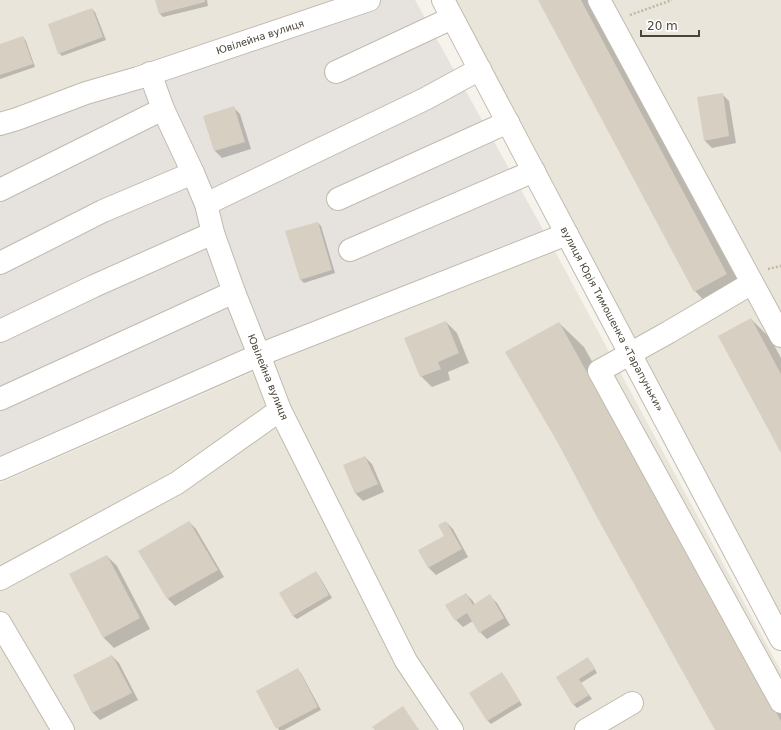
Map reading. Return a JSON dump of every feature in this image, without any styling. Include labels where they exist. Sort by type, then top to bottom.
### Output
[{"type":"street","name":"Ювілейна вулиця","points":[[0,124],[86,93],[369,0]]},
{"type":"street","points":[[599,0],[752,283],[780,331]]},
{"type":"street","points":[[336,72],[448,9]]},
{"type":"street","name":"вулиця Юрія Тимошенка «Тарапуньки»","points":[[448,9],[781,639]]},
{"type":"street","points":[[206,204],[425,99],[480,69]]},
{"type":"street","name":"Ювілейна вулиця","points":[[150,73],[163,109],[206,204],[213,234],[280,410],[406,661],[452,730]]},
{"type":"street","points":[[0,190],[163,109]]},
{"type":"street","points":[[338,200],[508,122]]},
{"type":"street","points":[[350,250],[534,171]]},
{"type":"street","points":[[0,263],[103,211],[193,173]]},
{"type":"street","points":[[0,331],[94,286],[213,234]]},
{"type":"street","points":[[0,469],[259,355],[567,234]]},
{"type":"street","points":[[752,283],[599,371],[781,702]]},
{"type":"street","points":[[0,398],[234,292]]},
{"type":"street","points":[[0,579],[177,482],[280,410]]},
{"type":"street","points":[[0,623],[63,730]]},
{"type":"street","points":[[586,730],[632,703]]},
{"type":"path","points":[[611,22],[672,0]]},
{"type":"shaded area","points":[[0,0],[369,0],[0,123]]},
{"type":"shaded area","points":[[369,0],[415,0],[550,242],[0,482],[0,123]]},
{"type":"shaded area","points":[[449,0],[781,0],[781,619]]},
{"type":"shaded area","points":[[550,242],[781,671],[781,730],[0,730],[0,483]]},
{"type":"building","points":[[155,0],[205,0],[205,2],[159,14]]},
{"type":"building","points":[[538,0],[581,0],[727,274],[694,292]]},
{"type":"building","points":[[92,8],[103,37],[58,54],[48,24]]},
{"type":"building","points":[[23,36],[33,64],[0,75],[0,44]]},
{"type":"building","points":[[723,93],[729,136],[704,141],[697,97]]},
{"type":"building","points":[[234,106],[245,142],[214,151],[203,116]]},
{"type":"building","points":[[318,222],[332,270],[300,280],[285,231]]},
{"type":"building","points":[[751,318],[781,374],[781,453],[718,336]]},
{"type":"building","points":[[446,321],[459,353],[438,362],[441,369],[420,377],[404,338]]},
{"type":"building","points":[[559,322],[781,721],[781,730],[715,730],[598,519],[559,445],[505,352]]},
{"type":"building","points":[[365,456],[378,484],[355,494],[343,465]]},
{"type":"building","points":[[189,521],[218,570],[167,599],[138,551]]},
{"type":"building","points":[[446,521],[462,549],[428,568],[418,550],[444,536],[438,525]]},
{"type":"building","points":[[107,555],[140,618],[103,638],[69,574]]},
{"type":"building","points":[[316,571],[329,595],[293,616],[279,593]]},
{"type":"building","points":[[466,593],[473,605],[490,594],[504,618],[479,633],[467,613],[455,621],[445,605]]},
{"type":"building","points":[[112,655],[132,693],[92,713],[73,675]]},
{"type":"building","points":[[588,657],[595,669],[579,679],[589,695],[573,705],[556,677]]},
{"type":"building","points":[[298,668],[318,707],[276,729],[256,691]]},
{"type":"building","points":[[502,672],[520,701],[487,721],[469,693]]},
{"type":"building","points":[[403,706],[419,730],[375,730],[372,727]]}]
